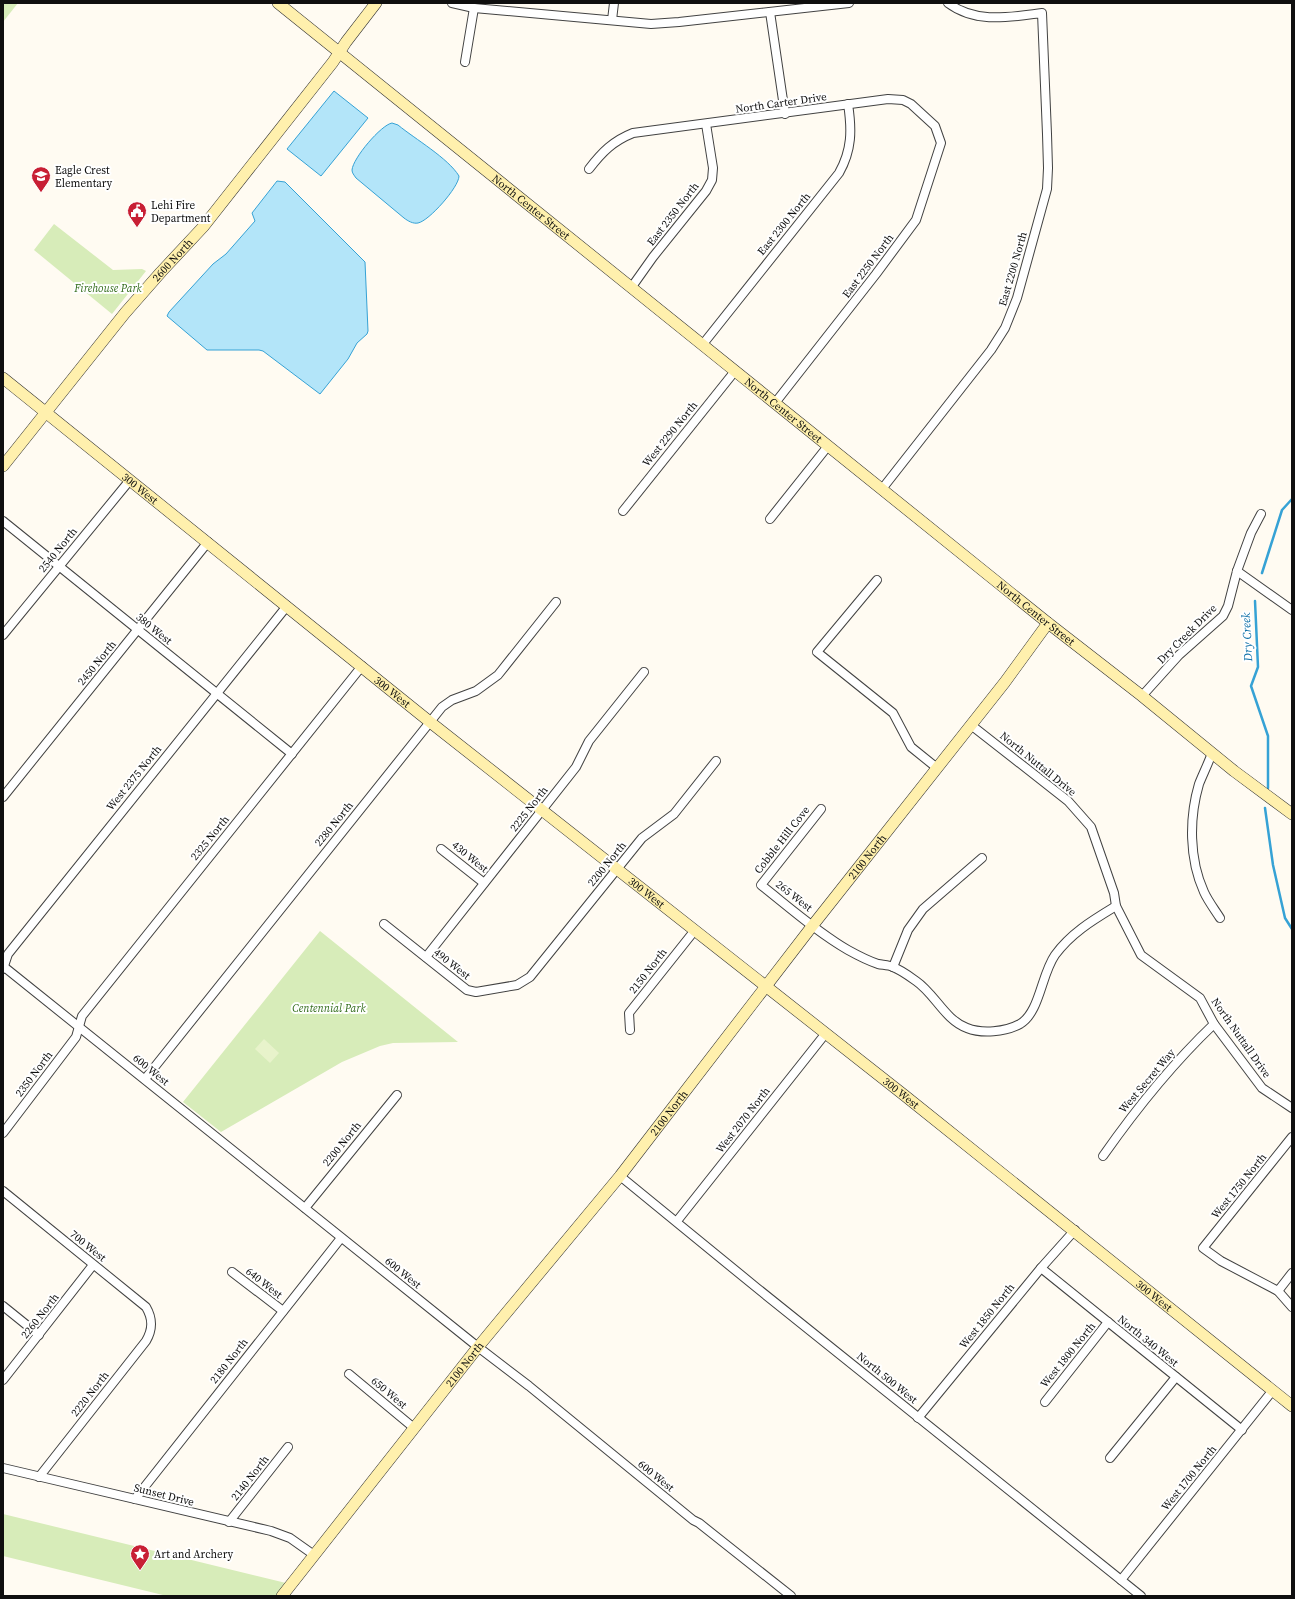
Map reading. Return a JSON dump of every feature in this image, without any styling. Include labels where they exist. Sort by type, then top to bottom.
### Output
[{"type":"street","name":"North Center Street","points":[[278,3],[1048,623],[1212,753],[1292,814]]},
{"type":"street","name":"2600 North","points":[[3,466],[125,313],[203,227],[329,68],[346,42],[376,3]]},
{"type":"street","points":[[452,3],[474,8],[663,24],[850,3]]},
{"type":"street","points":[[612,20],[614,3]]},
{"type":"street","name":"East 2200 North","points":[[882,489],[991,350],[1005,328],[1017,298],[1047,189],[1048,134],[1042,13],[1007,18],[981,18],[966,13],[948,3]]},
{"type":"street","points":[[465,62],[474,8]]},
{"type":"street","points":[[770,12],[785,114]]},
{"type":"street","name":"North Carter Drive","points":[[589,168],[602,152],[621,138],[633,134],[888,99],[903,100],[911,104],[935,126]]},
{"type":"street","name":"East 2300 North","points":[[703,344],[839,173],[850,147],[851,126],[848,104]]},
{"type":"street","name":"East 2350 North","points":[[631,288],[653,257],[706,191],[712,180],[713,168],[706,124]]},
{"type":"street","name":"East 2250 North","points":[[775,403],[876,274],[916,220],[941,143],[935,126]]},
{"type":"street","name":"West 2290 North","points":[[622,511],[735,371]]},
{"type":"street","name":"300 West","points":[[3,378],[430,722],[766,985],[1075,1230],[1292,1406]]},
{"type":"street","points":[[770,519],[828,446]]},
{"type":"street","name":"2540 North","points":[[3,635],[130,480]]},
{"type":"street","name":"Dry Creek Drive","points":[[1142,696],[1179,655],[1223,616],[1228,606],[1237,571],[1251,533],[1261,514]]},
{"type":"street","name":"380 West","points":[[3,521],[292,754]]},
{"type":"street","name":"2450 North","points":[[3,797],[208,542]]},
{"type":"street","points":[[1237,571],[1292,610]]},
{"type":"street","points":[[877,580],[817,652],[893,713],[911,747],[937,768]]},
{"type":"street","name":"2280 North","points":[[144,1079],[442,707],[452,700],[476,691],[498,675],[556,602]]},
{"type":"street","name":"West 2375 North","points":[[3,967],[8,954],[286,606]]},
{"type":"street","name":"2100 North","points":[[282,1596],[478,1347],[620,1176],[766,985],[1005,682],[1048,623]]},
{"type":"street","name":"2325 North","points":[[79,1026],[82,1016],[362,666]]},
{"type":"street","name":"2225 North","points":[[426,957],[576,768],[589,741],[644,672]]},
{"type":"street","name":"North Nuttall Drive","points":[[971,725],[1068,801],[1090,827],[1114,892],[1116,906],[1141,955],[1200,998],[1214,1024],[1262,1088],[1292,1108]]},
{"type":"street","points":[[1212,753],[1198,790],[1193,809],[1192,834],[1194,859],[1204,893],[1220,918]]},
{"type":"street","name":"2200 North","points":[[517,985],[530,977],[642,838],[674,814],[716,761]]},
{"type":"street","name":"Cobble Hill Cove","points":[[761,885],[821,809]]},
{"type":"street","name":"430 West","points":[[441,849],[484,883]]},
{"type":"street","points":[[893,967],[908,930],[922,909],[982,858]]},
{"type":"street","name":"265 West","points":[[761,885],[848,950],[878,964],[893,967],[918,982],[953,1020],[966,1028],[984,1032],[995,1031],[1020,1024],[1031,1013],[1037,1000],[1044,974],[1054,956],[1068,939],[1085,924],[1116,906]]},
{"type":"street","name":"490 West","points":[[384,924],[467,990],[476,992],[517,985]]},
{"type":"street","name":"2150 North","points":[[630,1030],[630,1013],[695,930]]},
{"type":"street","name":"600 West","points":[[3,967],[79,1026],[341,1238],[791,1596]]},
{"type":"street","name":"West Secret Way","points":[[1103,1156],[1150,1093],[1192,1045],[1214,1024]]},
{"type":"street","name":"2350 North","points":[[3,1133],[76,1037],[79,1026]]},
{"type":"street","name":"West 2070 North","points":[[677,1221],[826,1033]]},
{"type":"street","name":"2200 North","points":[[305,1208],[397,1095]]},
{"type":"street","name":"West 1750 North","points":[[1278,1292],[1221,1261],[1203,1248],[1292,1137]]},
{"type":"street","name":"North 500 West","points":[[620,1176],[918,1418],[1141,1596]]},
{"type":"street","name":"700 West","points":[[3,1191],[146,1307],[152,1323]]},
{"type":"street","name":"West 1850 North","points":[[918,1418],[1041,1268],[1075,1230]]},
{"type":"street","name":"2180 North","points":[[135,1499],[341,1238]]},
{"type":"street","name":"2260 North","points":[[3,1380],[94,1265]]},
{"type":"street","name":"North 340 West","points":[[1041,1268],[1242,1430]]},
{"type":"street","name":"640 West","points":[[232,1272],[283,1312]]},
{"type":"street","points":[[1292,1273],[1278,1292],[1292,1307]]},
{"type":"street","points":[[3,1306],[39,1335]]},
{"type":"street","name":"West 1800 North","points":[[1045,1402],[1108,1322]]},
{"type":"street","name":"2220 North","points":[[39,1477],[146,1342],[151,1333],[152,1323]]},
{"type":"street","name":"650 West","points":[[349,1374],[414,1428]]},
{"type":"street","points":[[1110,1458],[1176,1377]]},
{"type":"street","name":"West 1700 North","points":[[1121,1580],[1273,1390]]},
{"type":"street","name":"2140 North","points":[[229,1522],[288,1447]]},
{"type":"street","name":"Sunset Drive","points":[[3,1468],[271,1531],[290,1538],[314,1555]]},
{"type":"green space","points":[[3,3],[18,3],[3,22]]},
{"type":"green space","name":"Firehouse Park","points":[[54,224],[113,270],[142,269],[146,271],[112,314],[34,250]]},
{"type":"green space","name":"Centennial Park","points":[[320,931],[458,1042],[393,1043],[380,1046],[342,1062],[221,1132],[183,1102]]},
{"type":"green space","points":[[264,1039],[279,1053],[270,1063],[255,1049]]},
{"type":"green space","points":[[3,1514],[286,1583],[276,1596],[167,1596],[3,1556]]},
{"type":"water","points":[[334,91],[368,118],[321,176],[287,149]]},
{"type":"water","points":[[392,123],[398,125],[447,162],[459,176],[454,188],[443,203],[423,221],[418,223],[412,223],[404,218],[356,178],[352,172],[357,158],[362,150],[381,130]]},
{"type":"water","points":[[277,181],[285,182],[365,262],[367,334],[357,343],[348,359],[320,394],[263,351],[207,350],[167,316],[213,264],[226,254],[255,221],[252,213]]},
{"type":"waterway","name":"Dry Creek","points":[[1262,573],[1282,510],[1292,499]]},
{"type":"waterway","name":"Dry Creek","points":[[1255,601],[1258,667],[1251,686],[1268,736],[1268,788]]},
{"type":"waterway","name":"Dry Creek","points":[[1265,808],[1273,865],[1285,918],[1292,929]]},
{"type":"place","name":"Eagle Crest Elementary","points":[[41,193]]},
{"type":"place","name":"Lehi Fire Department","points":[[137,228]]},
{"type":"place","name":"Art and Archery","points":[[140,1571]]}]
